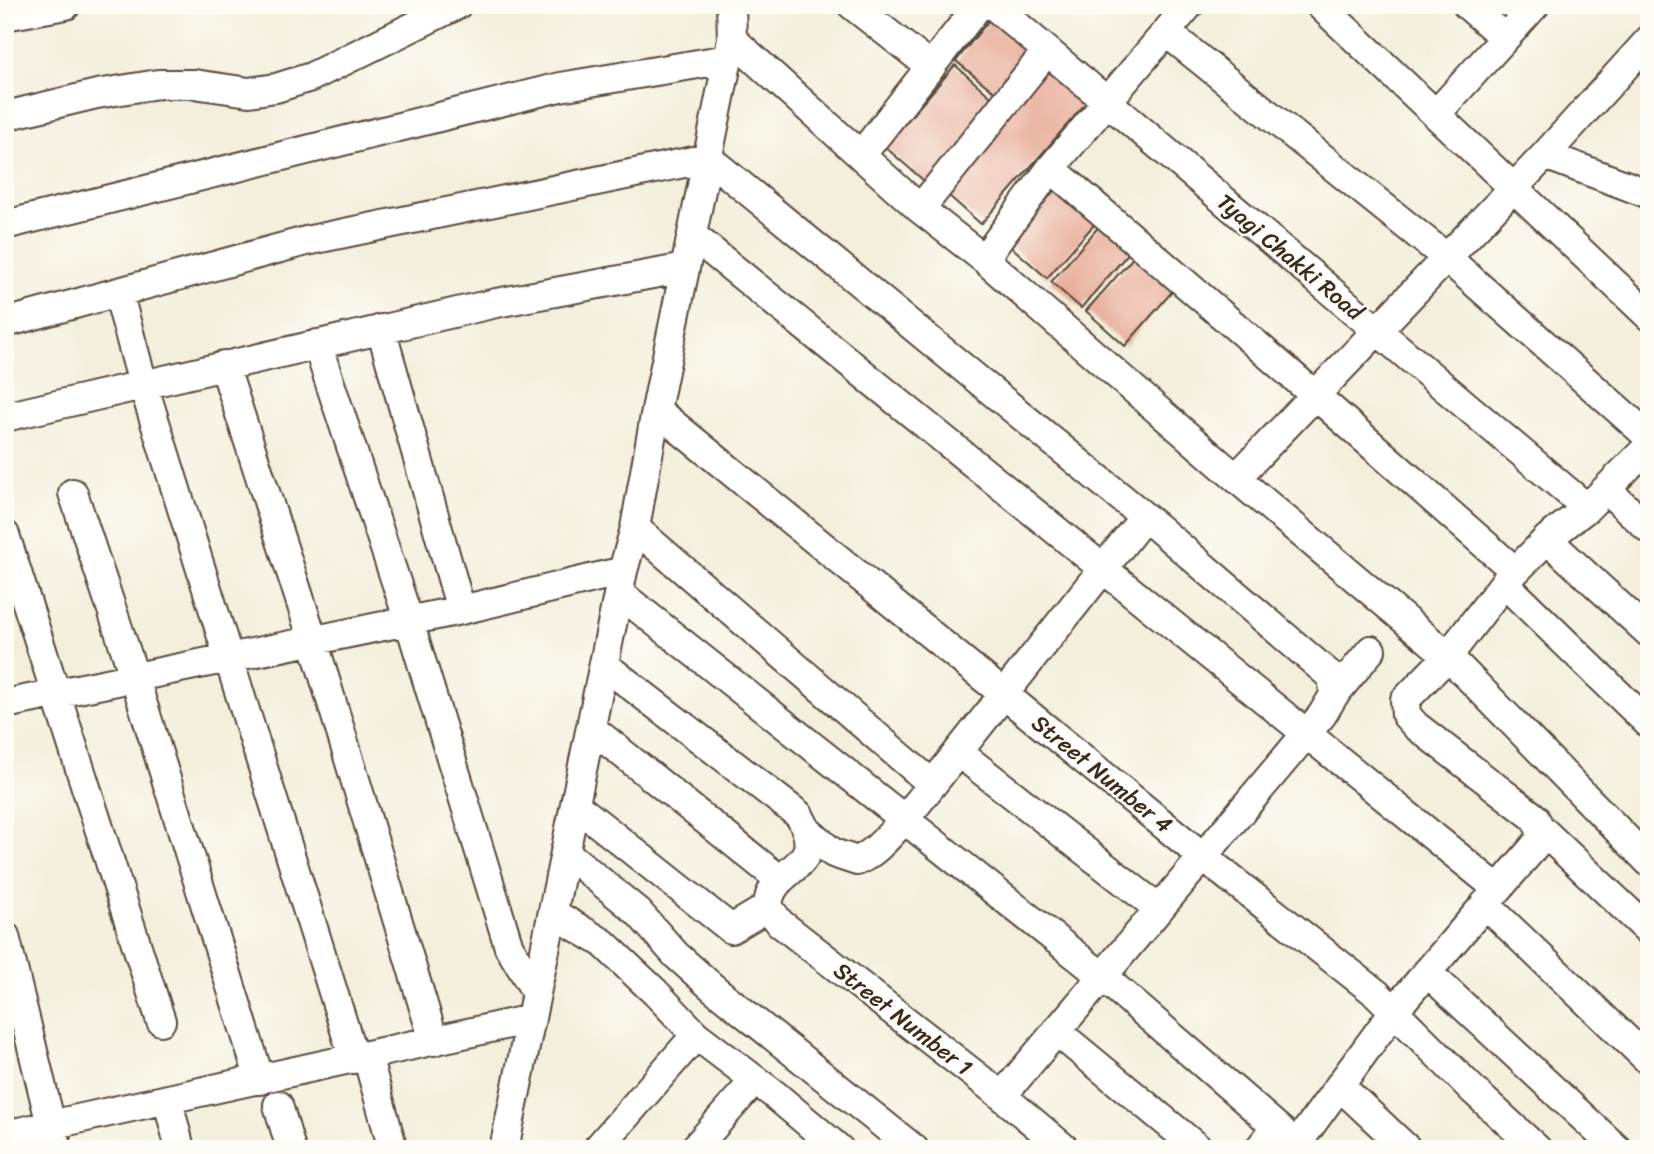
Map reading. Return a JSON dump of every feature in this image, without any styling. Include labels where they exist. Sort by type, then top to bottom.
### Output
[{"type":"street","points":[[5,16],[66,5]]},
{"type":"street","points":[[5,116],[97,94],[159,84],[194,84],[249,92],[276,89],[311,76],[457,5]]},
{"type":"street","points":[[505,1148],[621,582],[635,528],[656,410],[730,49],[732,5]]},
{"type":"street","points":[[852,5],[931,67]]},
{"type":"street","points":[[861,155],[979,5]]},
{"type":"street","name":"Tyagi Chakki Road","points":[[993,5],[1377,330],[1597,499],[1649,529]]},
{"type":"street","points":[[1467,5],[1505,38]]},
{"type":"street","points":[[1436,114],[1535,5]]},
{"type":"street","points":[[984,260],[1051,168],[1187,6]]},
{"type":"street","points":[[1330,9],[1436,114],[1649,316]]},
{"type":"street","points":[[1166,32],[1447,258],[1649,437]]},
{"type":"street","points":[[1236,478],[1514,188],[1649,40]]},
{"type":"street","points":[[730,49],[861,155],[920,209],[984,260],[1236,478],[1448,656],[1649,862]]},
{"type":"street","points":[[5,225],[560,87],[730,49]]},
{"type":"street","points":[[920,209],[1047,51]]},
{"type":"street","points":[[1545,155],[1649,194]]},
{"type":"street","points":[[5,323],[306,241],[708,158]]},
{"type":"street","points":[[708,158],[1144,517],[1332,677],[1334,695]]},
{"type":"street","points":[[1051,168],[1315,395],[1509,577],[1649,724]]},
{"type":"street","points":[[692,235],[1306,732],[1492,897],[1649,1061]]},
{"type":"street","points":[[5,417],[496,303],[685,268]]},
{"type":"street","points":[[118,292],[144,384],[230,657],[393,1149]]},
{"type":"street","points":[[381,329],[461,610]]},
{"type":"street","points":[[317,344],[409,621],[509,947],[536,992]]},
{"type":"street","points":[[224,365],[313,640],[434,1041]]},
{"type":"street","name":"Street Number 4","points":[[656,410],[1202,856],[1377,994],[1474,1091],[1537,1149]]},
{"type":"street","points":[[1649,446],[1597,499],[1546,539],[1509,577],[1448,656],[1405,700],[1406,715],[1416,726],[1534,817],[1540,828],[1649,931]]},
{"type":"street","points":[[73,493],[134,676],[260,1080]]},
{"type":"street","points":[[604,665],[799,815],[809,832],[833,853],[857,861],[867,856],[905,819],[1144,517]]},
{"type":"street","points":[[635,528],[932,784]]},
{"type":"street","points":[[5,535],[161,1021]]},
{"type":"street","points":[[1546,539],[1649,633]]},
{"type":"street","points":[[5,704],[461,610],[621,582],[905,819],[1102,976],[1283,1142],[1340,1086],[1394,1011],[1539,840],[1540,828]]},
{"type":"street","points":[[1002,1096],[1322,715],[1334,695],[1371,650]]},
{"type":"street","points":[[591,728],[779,879]]},
{"type":"street","points":[[958,752],[1158,908]]},
{"type":"street","points":[[575,806],[731,929],[768,907],[768,896],[779,879],[802,862],[807,850],[809,832]]},
{"type":"street","points":[[565,852],[638,912],[676,955],[712,987],[914,1149]]},
{"type":"street","name":"Street Number 1","points":[[768,907],[780,923],[1002,1096],[1065,1149]]},
{"type":"street","points":[[553,913],[603,943],[696,1035],[755,1080],[831,1146]]},
{"type":"street","points":[[5,936],[55,1137]]},
{"type":"street","points":[[1427,972],[1617,1149]]},
{"type":"street","points":[[5,1135],[55,1137],[168,1101],[531,1019]]},
{"type":"street","points":[[1056,1031],[1199,1149]]},
{"type":"street","points":[[597,1149],[696,1035]]},
{"type":"street","points":[[694,1149],[755,1080]]},
{"type":"street","points":[[1340,1086],[1407,1149]]},
{"type":"street","points":[[168,1101],[180,1149]]},
{"type":"street","points":[[278,1105],[290,1149]]},
{"type":"building","points":[[989,20],[1030,53],[997,94],[956,61]]},
{"type":"building","points":[[955,65],[1000,105],[930,186],[885,147]]},
{"type":"building","points":[[1045,67],[1086,103],[981,224],[940,188]]},
{"type":"building","points":[[1060,184],[1099,219],[1047,278],[1008,244]]},
{"type":"building","points":[[1102,223],[1132,249],[1081,308],[1051,282]]},
{"type":"building","points":[[1138,252],[1177,286],[1125,346],[1086,311]]}]
